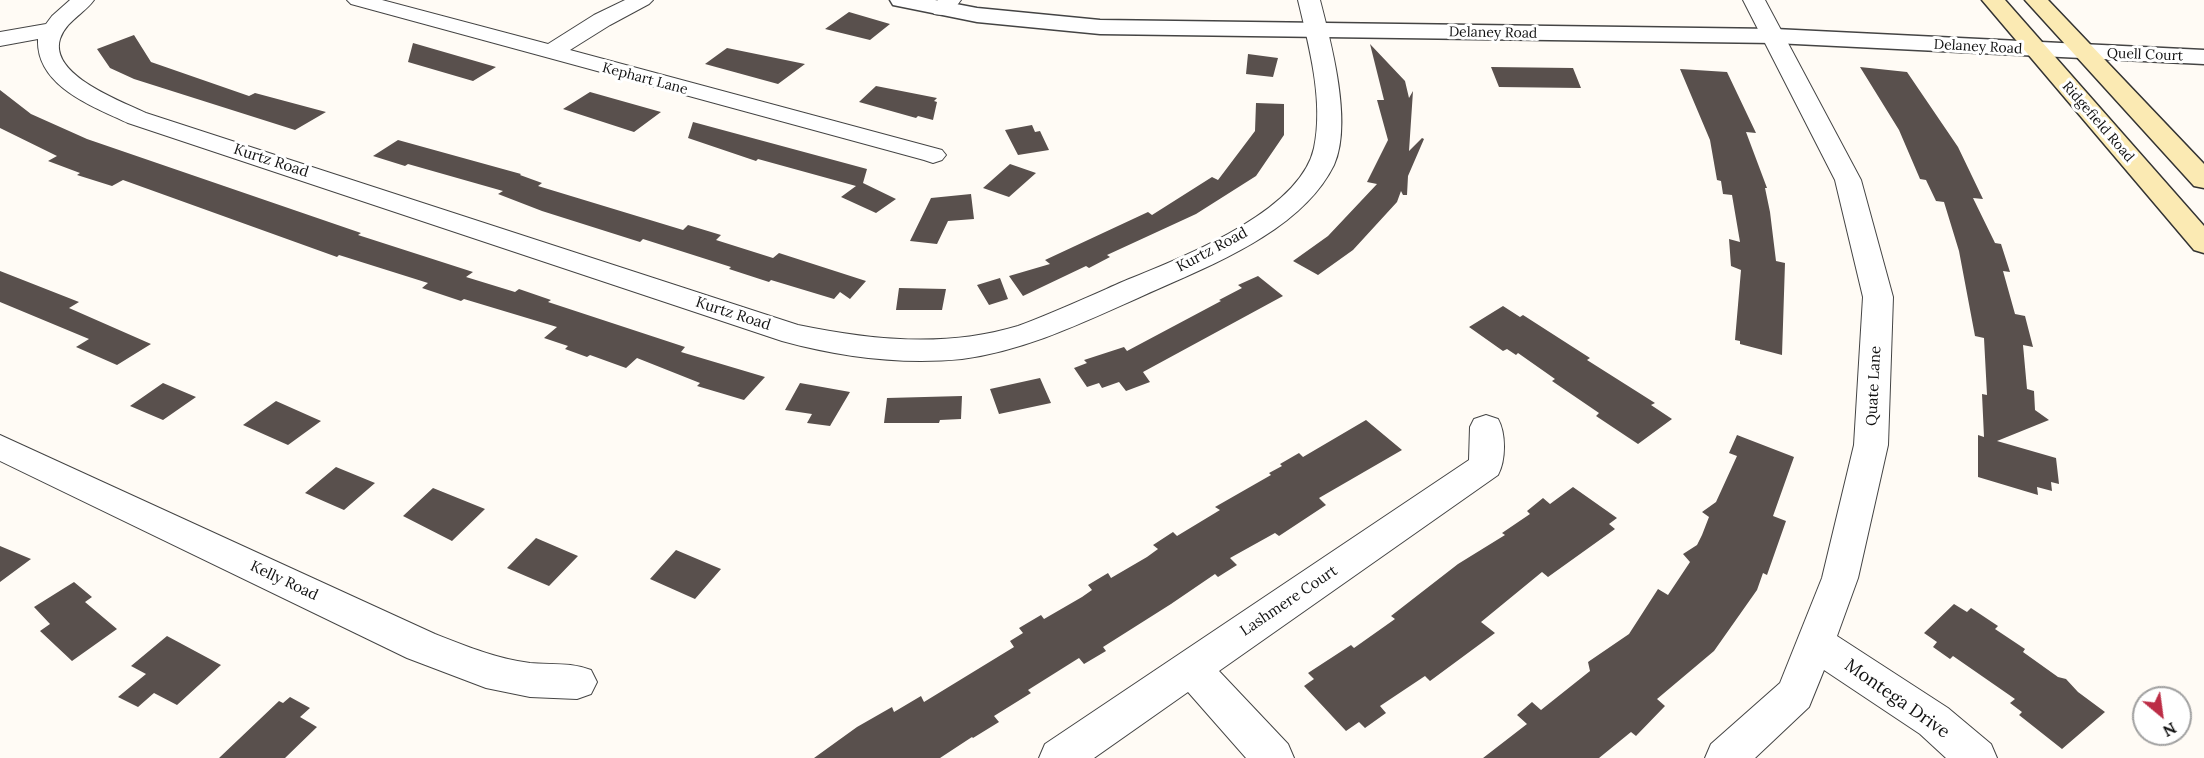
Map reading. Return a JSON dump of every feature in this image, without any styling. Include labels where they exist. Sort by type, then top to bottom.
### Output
[{"type":"main road","name":"Ridgefield Road","points":[[1993,0],[2204,244]]},
{"type":"main road","points":[[2037,0],[2204,180]]},
{"type":"street","points":[[0,39],[51,30],[59,19],[83,0]]},
{"type":"street","name":"Kephart Lane","points":[[358,0],[550,54],[933,155]]},
{"type":"street","points":[[550,54],[602,20],[642,0]]},
{"type":"street","name":"Delaney Road","points":[[901,0],[946,4],[1015,20],[1100,27],[1775,36],[2086,52]]},
{"type":"street","name":"Kurtz Road","points":[[51,30],[45,45],[45,57],[50,68],[63,80],[137,118],[793,334],[852,346],[884,350],[926,351],[966,348],[1000,341],[1046,327],[1213,252],[1268,219],[1296,198],[1317,172],[1327,145],[1327,100],[1323,58],[1309,0]]},
{"type":"street","name":"Quate Lane","points":[[1726,758],[1795,694],[1840,578],[1871,445],[1878,297],[1848,180],[1775,36],[1754,0]]},
{"type":"street","name":"Quell Court","points":[[2086,52],[2204,57]]},
{"type":"street","name":"Lashmere Court","points":[[1059,758],[1486,466],[1486,427]]},
{"type":"street","name":"Kelly Road","points":[[0,447],[421,646],[486,671],[530,680],[578,682]]},
{"type":"street","name":"Montega Drive","points":[[1815,643],[1934,721],[1976,758]]},
{"type":"street","points":[[1191,668],[1273,758]]},
{"type":"building","points":[[849,12],[890,24],[870,40],[825,29]]},
{"type":"building","points":[[134,35],[151,62],[249,96],[255,93],[326,112],[295,130],[134,79],[110,68],[97,49]]},
{"type":"building","points":[[413,43],[496,67],[473,81],[408,62]]},
{"type":"building","points":[[1370,44],[1405,81],[1409,98],[1413,91],[1409,151],[1422,138],[1424,139],[1408,176],[1407,195],[1403,195],[1401,191],[1397,202],[1353,250],[1318,275],[1293,261],[1328,236],[1377,184],[1367,182],[1388,140],[1377,100],[1384,100]]},
{"type":"building","points":[[727,48],[805,64],[778,84],[705,64]]},
{"type":"building","points":[[1248,54],[1278,58],[1273,77],[1246,74]]},
{"type":"building","points":[[1491,67],[1573,68],[1581,88],[1499,87]]},
{"type":"building","points":[[1860,67],[1907,72],[1958,147],[1983,199],[1973,198],[1995,243],[2001,244],[2010,272],[2003,271],[2015,314],[2025,316],[2033,347],[2023,345],[2027,389],[2034,391],[2035,410],[2049,420],[1997,441],[2056,458],[2059,484],[2051,482],[2052,491],[2037,487],[2038,495],[1978,477],[1978,435],[1984,437],[1982,394],[1987,395],[1984,338],[1975,336],[1959,251],[1944,202],[1936,201],[1926,180],[1920,179],[1899,130]]},
{"type":"building","points":[[1680,69],[1727,72],[1756,133],[1746,132],[1767,188],[1765,188],[1776,261],[1785,263],[1782,355],[1740,344],[1740,341],[1735,340],[1741,270],[1731,266],[1729,239],[1740,242],[1732,195],[1723,194],[1721,181],[1717,180],[1710,140]]},
{"type":"building","points":[[876,86],[937,98],[934,101],[937,102],[933,120],[918,116],[916,118],[859,102]]},
{"type":"building","points":[[0,90],[31,114],[87,139],[361,233],[358,235],[473,272],[466,277],[515,292],[519,289],[551,300],[548,302],[685,347],[681,352],[765,377],[744,400],[697,386],[700,383],[637,358],[626,368],[590,355],[587,357],[565,349],[568,346],[544,338],[557,327],[422,288],[428,283],[339,255],[337,257],[123,180],[112,186],[77,175],[80,173],[48,161],[57,156],[0,128]]},
{"type":"building","points":[[590,92],[661,112],[634,132],[563,109]]},
{"type":"building","points":[[1256,103],[1284,104],[1284,135],[1256,176],[1196,214],[1107,255],[1110,257],[1089,268],[1086,266],[1023,296],[1009,276],[1050,264],[1045,260],[1148,212],[1152,215],[1212,177],[1218,180],[1255,131]]},
{"type":"building","points":[[693,122],[867,169],[863,183],[896,199],[876,213],[841,197],[856,186],[758,159],[756,161],[688,138]]},
{"type":"building","points":[[1032,125],[1035,132],[1040,131],[1049,150],[1018,155],[1005,130]]},
{"type":"building","points":[[398,140],[521,174],[542,183],[538,186],[683,230],[688,225],[721,235],[716,240],[773,258],[779,253],[866,281],[850,299],[840,292],[834,299],[771,280],[769,282],[729,269],[731,267],[643,239],[640,242],[542,211],[498,194],[503,191],[373,156]]},
{"type":"building","points":[[1010,164],[1036,173],[1009,197],[983,188]]},
{"type":"building","points":[[971,194],[974,219],[948,221],[937,244],[910,241],[931,198]]},
{"type":"building","points":[[0,271],[79,302],[69,308],[151,344],[117,365],[76,347],[89,339],[0,302]]},
{"type":"building","points":[[1258,276],[1283,296],[1143,372],[1150,382],[1126,391],[1119,382],[1102,388],[1099,383],[1087,387],[1074,368],[1087,363],[1084,360],[1124,347],[1127,351],[1221,301],[1219,300],[1242,288],[1238,285]]},
{"type":"building","points":[[1000,278],[1008,299],[989,305],[977,285]]},
{"type":"building","points":[[899,288],[946,289],[942,310],[896,310]]},
{"type":"building","points":[[1503,306],[1520,317],[1523,315],[1590,358],[1587,360],[1655,403],[1651,405],[1672,419],[1638,444],[1596,416],[1599,413],[1552,381],[1555,379],[1518,353],[1516,355],[1507,349],[1503,351],[1469,327]]},
{"type":"building","points":[[1040,378],[1051,403],[999,414],[990,389]]},
{"type":"building","points":[[163,383],[196,397],[163,420],[130,406]]},
{"type":"building","points":[[800,383],[850,392],[830,426],[807,423],[812,414],[785,410]]},
{"type":"building","points":[[962,396],[961,419],[940,420],[939,423],[884,423],[887,398]]},
{"type":"building","points":[[276,401],[321,421],[288,445],[243,425]]},
{"type":"building","points":[[1366,420],[1402,450],[1319,498],[1326,505],[1279,536],[1275,533],[1230,558],[1237,565],[1218,577],[1215,574],[1103,647],[1106,651],[1084,664],[1079,658],[1028,690],[1031,693],[994,716],[999,722],[973,738],[940,758],[814,758],[857,727],[892,707],[894,712],[921,696],[924,702],[1014,647],[1010,641],[1023,633],[1019,628],[1041,615],[1044,619],[1082,597],[1092,590],[1088,585],[1108,573],[1111,578],[1147,557],[1158,549],[1153,545],[1173,532],[1177,536],[1220,510],[1215,507],[1271,475],[1269,473],[1282,466],[1280,464],[1299,453],[1303,457]]},
{"type":"building","points":[[1737,435],[1794,457],[1773,516],[1786,521],[1767,575],[1763,573],[1757,590],[1714,651],[1657,699],[1665,706],[1636,736],[1631,732],[1599,758],[1483,758],[1527,724],[1517,715],[1532,702],[1541,710],[1590,671],[1588,662],[1629,634],[1658,589],[1668,595],[1690,562],[1683,554],[1697,545],[1702,535],[1709,517],[1702,512],[1716,502],[1737,456],[1729,453]]},
{"type":"building","points":[[336,467],[375,483],[344,510],[305,493]]},
{"type":"building","points":[[1573,487],[1617,518],[1609,524],[1615,529],[1548,577],[1542,572],[1481,622],[1495,633],[1430,681],[1425,676],[1380,706],[1386,713],[1365,728],[1359,722],[1346,731],[1304,686],[1314,679],[1308,673],[1351,645],[1354,648],[1395,619],[1391,616],[1458,564],[1505,535],[1502,533],[1530,514],[1527,511],[1543,498],[1550,504]]},
{"type":"building","points":[[433,488],[485,509],[452,541],[403,516]]},
{"type":"building","points":[[536,538],[578,556],[549,586],[507,568]]},
{"type":"building","points":[[0,546],[31,559],[0,582]]},
{"type":"building","points":[[676,550],[721,569],[695,599],[650,579]]},
{"type":"building","points":[[74,582],[92,597],[85,602],[117,629],[72,661],[40,631],[50,624],[34,607]]},
{"type":"building","points":[[1954,604],[1967,612],[1971,608],[1998,626],[1995,629],[2025,649],[2023,652],[2058,677],[2066,679],[2078,692],[2105,712],[2062,749],[2019,715],[2022,712],[2010,703],[2015,699],[1953,656],[1950,659],[1933,647],[1937,642],[1924,633]]},
{"type":"building","points":[[167,636],[221,665],[177,705],[154,693],[138,707],[118,697],[146,674],[131,666]]},
{"type":"building","points":[[290,697],[310,708],[300,717],[317,727],[285,758],[219,758],[279,701],[283,703]]}]
